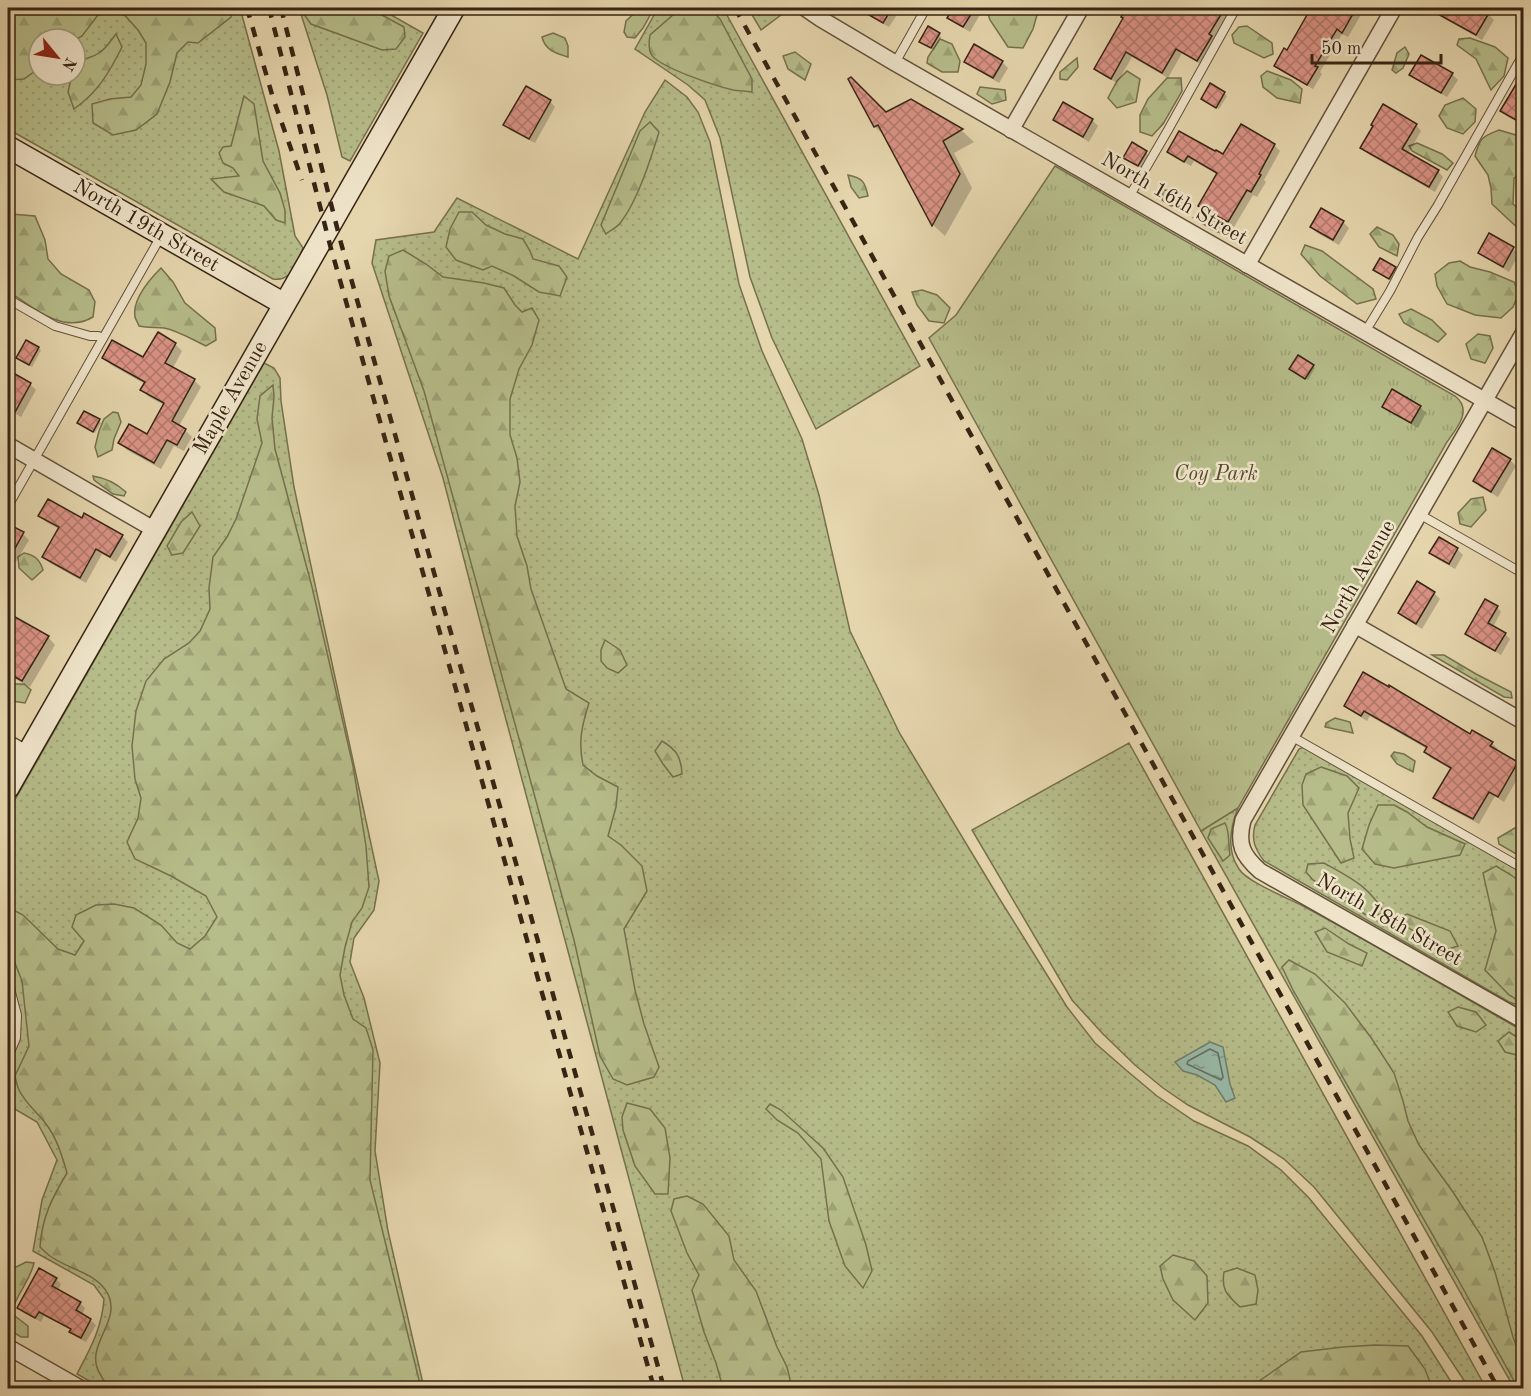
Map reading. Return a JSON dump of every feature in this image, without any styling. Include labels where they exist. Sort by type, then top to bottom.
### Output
[{"type":"main road","name":"Maple Avenue","points":[[8,788],[454,8]]},
{"type":"main road","name":"North 19th Street","points":[[8,147],[284,304]]},
{"type":"street","name":"North 16th Street","points":[[806,8],[895,63],[1524,423]]},
{"type":"street","points":[[1011,130],[1081,8]]},
{"type":"street","points":[[1247,265],[1394,8]]},
{"type":"street","name":"North Avenue","points":[[1241,846],[1240,833],[1243,820],[1524,332]]},
{"type":"street","points":[[8,445],[155,530]]},
{"type":"street","points":[[1355,625],[1524,722]]},
{"type":"street","points":[[8,743],[27,754]]},
{"type":"street","name":"North 18th Street","points":[[1241,846],[1248,860],[1260,871],[1524,1021]]},
{"type":"street","points":[[8,1347],[81,1389]]},
{"type":"lane","points":[[895,63],[926,8]]},
{"type":"lane","points":[[1129,197],[1236,8]]},
{"type":"lane","points":[[1365,332],[1524,53]]},
{"type":"lane","points":[[8,506],[162,235]]},
{"type":"lane","points":[[8,299],[55,326],[103,338]]},
{"type":"lane","points":[[1419,514],[1524,574]]},
{"type":"lane","points":[[1291,736],[1524,869]]},
{"type":"lane","points":[[8,981],[17,1015],[16,1038],[8,1057]]},
{"type":"green space","points":[[8,8],[240,8],[279,151],[295,236],[303,248],[293,270],[285,277],[273,279],[8,129]]},
{"type":"green space","points":[[8,8],[101,8],[87,29],[87,27],[27,27],[27,77],[8,80]]},
{"type":"green space","points":[[125,8],[232,8],[231,17],[198,43],[188,42],[177,53],[170,82],[157,114],[136,130],[113,135],[93,123],[92,104],[131,97],[141,85],[146,64],[146,43],[121,11]]},
{"type":"green space","points":[[299,8],[379,8],[423,33],[350,161],[342,157],[327,95]]},
{"type":"green space","points":[[301,8],[369,8],[404,27],[405,37],[396,49],[382,50],[311,24]]},
{"type":"green space","points":[[640,8],[652,8],[653,10],[635,38],[627,37],[624,32],[626,21]]},
{"type":"green space","points":[[658,8],[723,8],[920,366],[816,429],[772,338],[750,277],[720,138],[705,100],[688,85],[635,49]]},
{"type":"green space","points":[[690,8],[710,8],[720,19],[752,79],[752,92],[714,85],[664,65],[651,54],[650,35],[673,15]]},
{"type":"green space","points":[[748,8],[787,8],[789,9],[761,30]]},
{"type":"green space","points":[[986,8],[1039,8],[1033,29],[1023,48],[1008,47],[990,20]]},
{"type":"green space","points":[[1247,26],[1272,43],[1273,54],[1264,58],[1234,43],[1232,35],[1239,27]]},
{"type":"green space","points":[[553,33],[565,38],[568,57],[555,52],[546,45],[542,37]]},
{"type":"green space","points":[[116,34],[122,47],[112,65],[96,89],[74,109],[68,92],[69,87],[87,87],[87,58],[106,47]]},
{"type":"green space","points":[[1470,38],[1495,47],[1508,58],[1504,76],[1491,90],[1476,59],[1457,45],[1459,39]]},
{"type":"green space","points":[[940,39],[952,44],[960,61],[958,72],[942,72],[927,63],[928,57]]},
{"type":"green space","points":[[1405,47],[1409,54],[1403,68],[1396,73],[1392,70],[1397,53]]},
{"type":"green space","points":[[795,52],[811,64],[805,80],[788,69],[783,56]]},
{"type":"green space","points":[[1077,58],[1078,67],[1067,80],[1060,79],[1060,72]]},
{"type":"green space","points":[[1127,71],[1140,79],[1136,102],[1117,108],[1108,98],[1117,81]]},
{"type":"green space","points":[[1267,71],[1291,80],[1302,89],[1300,103],[1277,98],[1263,87],[1261,76]]},
{"type":"green space","points":[[1167,78],[1181,78],[1182,91],[1163,124],[1152,136],[1140,132],[1140,115],[1148,99]]},
{"type":"green space","points":[[665,80],[687,97],[698,112],[710,142],[739,284],[762,351],[802,439],[819,495],[850,631],[900,734],[999,898],[1067,1007],[1095,1043],[1157,1096],[1194,1121],[1248,1146],[1281,1170],[1309,1198],[1422,1336],[1455,1388],[685,1388],[443,478],[372,263],[376,240],[434,232],[457,198],[578,259],[645,112]]},
{"type":"green space","points":[[980,87],[1005,90],[1006,100],[992,104],[977,94]]},
{"type":"green space","points":[[244,96],[254,104],[263,161],[280,193],[285,210],[285,223],[276,220],[264,206],[224,192],[211,179],[239,176],[233,168],[223,163],[219,153],[223,147],[231,146]]},
{"type":"green space","points":[[1463,98],[1476,109],[1475,122],[1463,134],[1447,128],[1439,116],[1445,105]]},
{"type":"green space","points":[[650,122],[659,132],[643,178],[627,213],[618,225],[606,234],[601,225],[640,131]]},
{"type":"green space","points":[[1499,130],[1519,136],[1523,140],[1523,173],[1514,178],[1513,204],[1523,213],[1523,233],[1492,204],[1488,175],[1475,156],[1482,138]]},
{"type":"green space","points":[[1417,143],[1442,154],[1453,163],[1447,170],[1412,151],[1409,146]]},
{"type":"green space","name":"Coy Park","points":[[1055,166],[1455,396],[1463,407],[1459,425],[1447,442],[1238,808],[1201,831],[929,338],[956,315]]},
{"type":"green space","points":[[848,175],[862,181],[868,196],[859,198],[851,187]]},
{"type":"green space","points":[[1163,190],[1179,191],[1182,204],[1171,206],[1162,200]]},
{"type":"green space","points":[[459,212],[472,212],[486,225],[523,239],[533,259],[559,266],[567,277],[560,296],[539,292],[514,276],[492,266],[483,270],[456,260],[446,247],[450,229]]},
{"type":"green space","points":[[11,214],[35,216],[45,240],[48,259],[61,274],[89,290],[95,302],[93,317],[82,322],[59,321],[48,317],[8,291],[8,217]]},
{"type":"green space","points":[[1194,218],[1208,219],[1221,224],[1228,230],[1226,235],[1213,230]]},
{"type":"green space","points":[[1377,227],[1393,235],[1399,244],[1397,256],[1379,247],[1370,234]]},
{"type":"green space","points":[[1305,245],[1322,251],[1373,289],[1376,299],[1357,304],[1320,276],[1301,254]]},
{"type":"green space","points":[[403,250],[443,277],[504,288],[522,312],[532,308],[539,320],[532,345],[519,369],[510,399],[510,435],[517,458],[520,482],[515,506],[517,536],[527,566],[531,589],[566,689],[589,703],[582,733],[583,765],[597,776],[618,787],[616,807],[608,836],[621,845],[642,866],[647,891],[624,929],[635,990],[659,1067],[654,1077],[627,1085],[613,1079],[600,1056],[574,940],[424,391],[389,296],[385,271],[389,256]]},
{"type":"green space","points":[[1460,261],[1470,267],[1514,282],[1519,293],[1513,307],[1501,318],[1475,315],[1447,304],[1437,286],[1435,274],[1449,263]]},
{"type":"green space","points":[[161,268],[173,282],[185,303],[215,328],[216,340],[206,346],[170,329],[139,326],[135,317],[136,303],[147,284]]},
{"type":"green space","points":[[922,290],[937,295],[950,308],[944,323],[929,321],[917,305],[912,292]]},
{"type":"green space","points":[[1411,309],[1432,320],[1446,334],[1438,342],[1404,323],[1399,314]]},
{"type":"green space","points":[[1478,334],[1490,336],[1493,348],[1485,363],[1471,359],[1466,344]]},
{"type":"green space","points":[[264,363],[274,368],[280,378],[281,401],[294,487],[379,881],[374,910],[354,938],[350,962],[364,998],[380,1063],[375,1151],[388,1231],[424,1388],[97,1388],[93,1383],[77,1374],[98,1329],[104,1299],[94,1285],[33,1251],[42,1200],[57,1160],[37,1122],[8,1105],[8,1063],[20,1012],[8,971],[8,812]]},
{"type":"green space","points":[[273,385],[272,418],[275,449],[312,587],[353,766],[366,846],[369,887],[362,908],[352,922],[340,975],[344,995],[353,1019],[366,1028],[373,1050],[370,1180],[421,1388],[111,1388],[103,1380],[96,1364],[96,1354],[110,1314],[111,1304],[108,1294],[97,1281],[57,1261],[40,1247],[49,1208],[67,1173],[53,1135],[22,1095],[15,1076],[29,1046],[22,981],[8,945],[8,907],[23,915],[58,949],[75,955],[84,941],[72,927],[76,915],[96,905],[114,904],[134,908],[161,925],[177,943],[190,949],[205,936],[217,917],[206,896],[135,859],[127,842],[138,818],[141,798],[135,779],[132,746],[136,711],[146,681],[164,659],[189,643],[200,631],[210,609],[209,588],[213,557],[236,519],[262,443],[257,419],[260,396]]},
{"type":"green space","points":[[113,412],[118,413],[121,422],[112,450],[98,457],[95,447],[99,431],[104,419]]},
{"type":"green space","points":[[93,476],[118,486],[126,492],[124,496],[113,494],[94,480]]},
{"type":"green space","points":[[1483,497],[1486,510],[1471,527],[1460,524],[1458,513],[1471,499]]},
{"type":"green space","points":[[192,512],[200,526],[183,553],[172,555],[167,546],[181,522]]},
{"type":"green space","points":[[24,553],[36,558],[43,570],[32,580],[19,568],[18,557]]},
{"type":"green space","points":[[605,640],[620,650],[627,665],[618,673],[607,668],[601,661],[601,650]]},
{"type":"green space","points":[[1432,655],[1444,655],[1511,692],[1512,698],[1504,697]]},
{"type":"green space","points":[[14,684],[24,684],[31,690],[25,703],[12,701],[8,690]]},
{"type":"green space","points":[[1335,718],[1350,722],[1353,733],[1325,727],[1326,723]]},
{"type":"green space","points":[[662,741],[677,754],[682,774],[673,777],[655,751]]},
{"type":"green space","points":[[1129,743],[1486,1388],[1469,1388],[1432,1332],[1314,1187],[1284,1159],[1250,1137],[1188,1105],[1163,1088],[1103,1034],[1072,1000],[972,830]]},
{"type":"green space","points":[[1304,747],[1523,873],[1523,1007],[1509,1002],[1264,861],[1255,844],[1253,835],[1255,825],[1299,749]]},
{"type":"green space","points":[[1394,752],[1404,754],[1415,761],[1413,772],[1397,764],[1391,756]]},
{"type":"green space","points":[[1321,767],[1347,776],[1359,788],[1348,813],[1354,858],[1341,863],[1303,805],[1302,785],[1306,774]]},
{"type":"green space","points":[[1378,805],[1394,805],[1427,827],[1465,844],[1460,855],[1394,868],[1375,864],[1362,849]]},
{"type":"green space","points":[[1238,808],[1231,831],[1231,847],[1235,862],[1244,874],[1259,885],[1360,937],[1523,1031],[1524,1325],[1518,1338],[1523,1350],[1523,1388],[1514,1388],[1201,831]]},
{"type":"green space","points":[[1523,814],[1523,858],[1499,844],[1498,838],[1520,825]]},
{"type":"green space","points":[[1225,823],[1230,855],[1223,861],[1208,838],[1211,829]]},
{"type":"green space","points":[[1324,863],[1351,878],[1366,890],[1385,914],[1366,915],[1313,880],[1306,872],[1308,864]]},
{"type":"green space","points":[[1496,866],[1523,884],[1523,1003],[1509,995],[1485,970],[1496,931],[1483,873]]},
{"type":"green space","points":[[1407,914],[1450,931],[1458,946],[1443,951],[1409,928],[1400,918]]},
{"type":"green space","points":[[1325,928],[1367,953],[1362,966],[1327,952],[1315,932]]},
{"type":"green space","points":[[1289,960],[1315,974],[1345,1003],[1394,1073],[1408,1121],[1419,1145],[1482,1237],[1523,1364],[1523,1388],[1518,1388],[1293,990],[1282,967]]},
{"type":"green space","points":[[1458,1007],[1476,1012],[1486,1025],[1476,1032],[1457,1026],[1448,1012]]},
{"type":"green space","points":[[1509,1032],[1523,1041],[1521,1056],[1505,1052],[1498,1041]]},
{"type":"green space","points":[[627,1103],[650,1109],[665,1128],[670,1158],[668,1194],[655,1194],[635,1166],[623,1130],[622,1117]]},
{"type":"green space","points":[[770,1104],[781,1110],[823,1148],[843,1177],[866,1245],[872,1271],[863,1288],[845,1266],[829,1221],[821,1159],[798,1133],[777,1120],[766,1109]]},
{"type":"green space","points":[[687,1196],[703,1204],[729,1236],[734,1260],[756,1291],[787,1367],[792,1388],[723,1388],[692,1290],[699,1275],[687,1253],[671,1211],[674,1199]]},
{"type":"green space","points":[[1173,1255],[1194,1261],[1207,1276],[1208,1303],[1195,1320],[1173,1300],[1163,1279],[1160,1266]]},
{"type":"green space","points":[[26,1262],[34,1263],[11,1313],[28,1326],[28,1337],[21,1337],[8,1329],[8,1278],[12,1269]]},
{"type":"green space","points":[[1237,1268],[1255,1275],[1258,1290],[1256,1304],[1240,1307],[1226,1292],[1223,1283],[1224,1272]]},
{"type":"green space","points":[[1375,1345],[1408,1346],[1425,1369],[1432,1388],[1249,1388],[1301,1352]]},
{"type":"water","points":[[1210,1042],[1223,1047],[1235,1098],[1226,1102],[1215,1085],[1197,1075],[1183,1071],[1175,1062]]},
{"type":"building","points":[[857,8],[892,8],[883,23]]},
{"type":"building","points":[[953,8],[975,8],[963,27],[947,18]]},
{"type":"building","points":[[1126,8],[1225,8],[1209,34],[1212,36],[1197,61],[1176,49],[1162,73],[1126,52],[1111,79],[1094,69],[1123,18],[1121,17]]},
{"type":"building","points":[[1311,8],[1346,8],[1354,12],[1342,33],[1337,29],[1315,66],[1318,67],[1307,85],[1274,66],[1284,48],[1287,50]]},
{"type":"building","points":[[1427,8],[1479,8],[1489,13],[1476,35]]},
{"type":"building","points":[[928,26],[940,33],[931,48],[919,42]]},
{"type":"building","points":[[974,44],[1003,61],[993,78],[964,62]]},
{"type":"building","points":[[1421,55],[1453,73],[1441,93],[1409,75]]},
{"type":"building","points":[[1524,71],[1524,106],[1516,120],[1500,111]]},
{"type":"building","points":[[851,77],[886,112],[911,99],[963,129],[943,141],[960,174],[932,226],[878,125],[874,127],[848,79]]},
{"type":"building","points":[[1210,83],[1225,92],[1216,108],[1201,99]]},
{"type":"building","points":[[526,86],[551,100],[529,139],[503,125]]},
{"type":"building","points":[[1063,102],[1093,119],[1083,137],[1053,120]]},
{"type":"building","points":[[1383,104],[1417,124],[1402,149],[1439,170],[1429,187],[1360,148]]},
{"type":"building","points":[[1241,124],[1275,144],[1251,192],[1247,190],[1228,222],[1198,206],[1217,173],[1188,156],[1184,162],[1167,152],[1179,131],[1223,154]]},
{"type":"building","points":[[1132,142],[1147,151],[1138,166],[1123,158]]},
{"type":"building","points":[[1321,208],[1344,221],[1333,240],[1310,227]]},
{"type":"building","points":[[1489,233],[1514,247],[1503,267],[1478,253]]},
{"type":"building","points":[[1380,258],[1396,267],[1389,279],[1373,270]]},
{"type":"building","points":[[158,332],[176,343],[165,363],[195,379],[172,421],[186,429],[177,445],[167,440],[154,463],[118,443],[129,424],[147,434],[164,403],[140,390],[145,382],[102,358],[112,340],[143,357]]},
{"type":"building","points":[[26,340],[39,347],[29,365],[16,358]]},
{"type":"building","points":[[1298,355],[1314,365],[1305,379],[1289,369]]},
{"type":"building","points":[[8,370],[31,383],[8,425]]},
{"type":"building","points":[[1392,389],[1421,406],[1411,423],[1382,407]]},
{"type":"building","points":[[84,411],[100,419],[93,432],[77,423]]},
{"type":"building","points":[[1492,448],[1511,459],[1491,492],[1473,481]]},
{"type":"building","points":[[48,499],[82,518],[84,513],[123,535],[110,557],[96,549],[80,578],[42,557],[59,527],[38,516]]},
{"type":"building","points":[[8,524],[24,532],[8,561]]},
{"type":"building","points":[[1439,537],[1458,548],[1449,564],[1429,553]]},
{"type":"building","points":[[1417,581],[1435,592],[1416,624],[1398,613]]},
{"type":"building","points":[[1485,599],[1498,606],[1488,623],[1506,633],[1495,651],[1465,634]]},
{"type":"building","points":[[8,613],[49,636],[22,681],[8,673]]},
{"type":"building","points":[[1363,672],[1470,734],[1472,730],[1493,742],[1490,746],[1518,762],[1498,797],[1489,792],[1473,819],[1433,798],[1451,768],[1424,752],[1427,747],[1364,711],[1361,716],[1344,706]]},
{"type":"building","points":[[39,1268],[57,1278],[52,1286],[81,1302],[76,1310],[91,1319],[81,1338],[69,1332],[71,1329],[39,1312],[35,1318],[17,1308]]},
{"type":"railway","points":[[247,8],[273,98],[302,180]]},
{"type":"railway","points":[[269,8],[330,245],[654,1388]]},
{"type":"railway","points":[[281,8],[341,243],[664,1388]]},
{"type":"railway","points":[[735,8],[1498,1388]]}]
